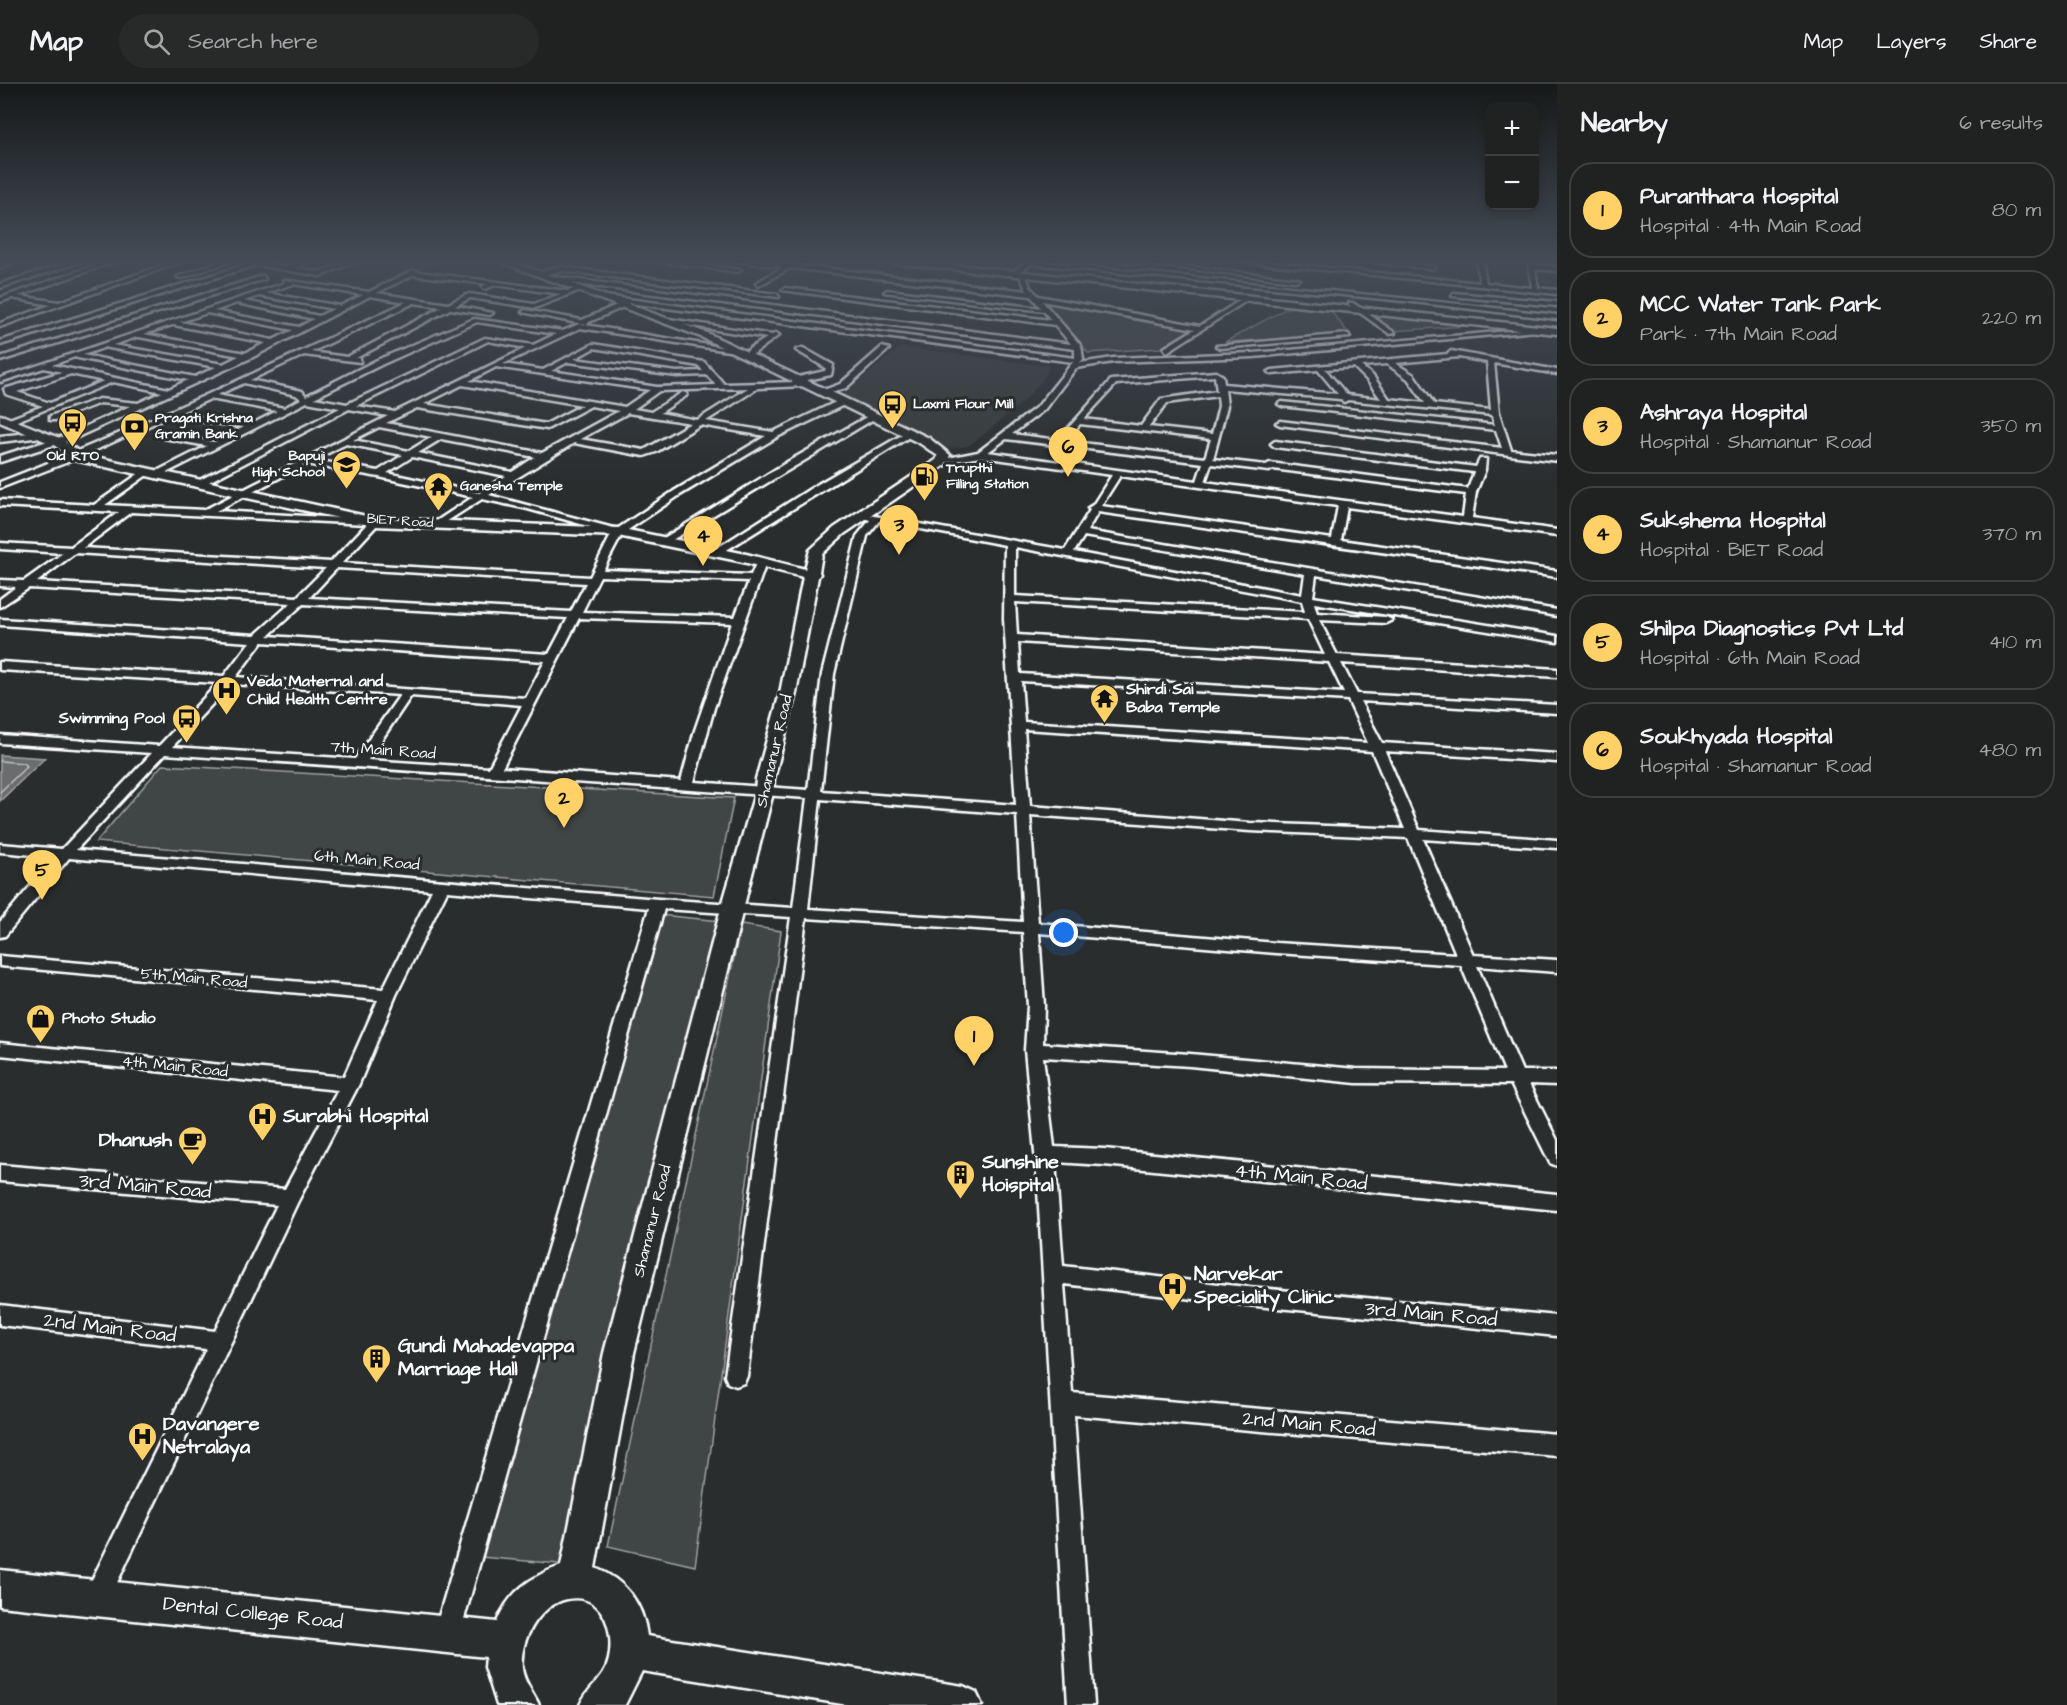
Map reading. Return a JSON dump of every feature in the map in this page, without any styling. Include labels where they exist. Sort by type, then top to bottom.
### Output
[{"type":"main road","points":[[705,335],[938,448],[944,455],[942,460]]},
{"type":"main road","name":"BIET Road","points":[[3,421],[58,442],[75,456],[375,522],[618,532],[716,552],[793,572],[813,573]]},
{"type":"main road","name":"Shamanur Road","points":[[575,1582],[619,1353],[732,909],[764,793],[765,779],[788,693],[813,573],[815,553],[839,531],[869,517],[942,460]]},
{"type":"main road","points":[[519,1705],[509,1690],[504,1671],[508,1631],[532,1598],[548,1588],[575,1582],[593,1584],[618,1603],[629,1633],[629,1651],[625,1669],[617,1686],[599,1705]]},
{"type":"main road","name":"Dental College Road","points":[[0,1588],[447,1633],[506,1641]]},
{"type":"main road","points":[[629,1651],[963,1705]]},
{"type":"street","points":[[0,344],[30,335]]},
{"type":"street","points":[[0,359],[83,335]]},
{"type":"street","points":[[0,380],[135,335]]},
{"type":"street","points":[[140,335],[284,362]]},
{"type":"street","points":[[234,335],[274,342]]},
{"type":"street","points":[[0,459],[58,442],[289,335]]},
{"type":"street","points":[[0,485],[75,456],[341,335]]},
{"type":"street","points":[[348,359],[396,335]]},
{"type":"street","points":[[94,508],[150,474],[216,445],[378,363],[442,335]]},
{"type":"street","points":[[463,335],[534,347]]},
{"type":"street","points":[[206,513],[415,405],[560,335]]},
{"type":"street","points":[[544,372],[617,335]]},
{"type":"street","points":[[631,335],[741,353],[752,351],[777,335]]},
{"type":"street","points":[[758,335],[773,337]]},
{"type":"street","points":[[881,335],[1077,361],[1198,355],[1253,355],[1482,335]]},
{"type":"street","points":[[983,335],[1077,347]]},
{"type":"street","points":[[1031,335],[1071,340]]},
{"type":"street","points":[[981,454],[1041,408],[1067,377],[1077,361],[1077,347],[1067,335]]},
{"type":"street","points":[[1167,350],[1191,335]]},
{"type":"street","points":[[1214,346],[1357,336]]},
{"type":"street","points":[[200,484],[405,377],[487,339]]},
{"type":"street","points":[[1414,341],[1490,362],[1557,372]]},
{"type":"street","points":[[105,345],[224,366]]},
{"type":"street","points":[[593,346],[701,364],[723,388]]},
{"type":"street","points":[[1077,361],[1190,348]]},
{"type":"street","points":[[824,393],[843,386],[885,349]]},
{"type":"street","points":[[495,365],[657,389],[723,388],[801,382],[828,373],[830,367],[800,350]]},
{"type":"street","points":[[303,353],[378,363]]},
{"type":"street","points":[[75,355],[196,379]]},
{"type":"street","points":[[1198,355],[1219,376],[1223,406],[1216,437],[1200,484]]},
{"type":"street","points":[[1253,355],[1272,372],[1282,404],[1280,423],[1267,477]]},
{"type":"street","points":[[1272,372],[1459,355]]},
{"type":"street","points":[[567,360],[677,374],[709,373]]},
{"type":"street","points":[[1389,362],[1412,377],[1432,407]]},
{"type":"street","points":[[1490,362],[1496,397],[1495,413],[1507,452]]},
{"type":"street","points":[[44,365],[170,391]]},
{"type":"street","points":[[1356,365],[1370,378],[1387,402]]},
{"type":"street","points":[[1320,368],[1345,398]]},
{"type":"street","points":[[9,392],[71,371]]},
{"type":"street","points":[[1060,443],[1114,382],[1216,374]]},
{"type":"street","points":[[3,421],[112,380]]},
{"type":"street","points":[[243,381],[298,393],[306,399],[396,415]]},
{"type":"street","points":[[461,382],[774,435]]},
{"type":"street","points":[[573,440],[644,453],[653,450],[758,386]]},
{"type":"street","points":[[0,388],[49,405]]},
{"type":"street","points":[[438,524],[543,456],[627,410],[657,389]]},
{"type":"street","points":[[1143,429],[1164,400],[1220,390],[1278,390],[1495,413]]},
{"type":"street","points":[[653,414],[683,394]]},
{"type":"street","points":[[208,396],[284,410]]},
{"type":"street","points":[[1342,411],[1345,398]]},
{"type":"street","points":[[53,418],[99,401],[139,405]]},
{"type":"street","points":[[493,773],[618,532],[677,492],[774,435],[843,402]]},
{"type":"street","points":[[415,405],[547,427],[591,403]]},
{"type":"street","points":[[1282,404],[1499,428]]},
{"type":"street","points":[[166,414],[252,426]]},
{"type":"street","points":[[664,541],[873,417]]},
{"type":"street","points":[[1078,422],[1216,437]]},
{"type":"street","points":[[1280,423],[1557,458]]},
{"type":"street","points":[[378,424],[543,456]]},
{"type":"street","points":[[716,552],[835,477],[910,434]]},
{"type":"street","points":[[0,439],[39,435]]},
{"type":"street","points":[[161,435],[216,445]]},
{"type":"street","points":[[379,474],[440,436]]},
{"type":"street","points":[[1006,436],[1207,461],[1267,477],[1343,503],[1557,533]]},
{"type":"street","points":[[344,441],[514,475]]},
{"type":"street","points":[[1275,444],[1481,470]]},
{"type":"street","points":[[1467,521],[1471,492],[1481,470],[1486,449]]},
{"type":"street","points":[[942,460],[981,454],[1200,484],[1267,477],[1471,492]]},
{"type":"street","points":[[304,461],[379,474],[564,516],[618,532]]},
{"type":"street","points":[[1068,554],[1117,473]]},
{"type":"street","points":[[0,503],[375,522]]},
{"type":"street","points":[[1336,543],[1343,503]]},
{"type":"street","points":[[1094,508],[1557,574]]},
{"type":"street","points":[[0,604],[128,510]]},
{"type":"street","points":[[736,1376],[799,913],[828,674],[862,536],[869,517],[1307,599],[1557,639]]},
{"type":"street","points":[[0,932],[66,853],[227,681],[259,638],[301,600],[375,522]]},
{"type":"street","points":[[1082,533],[1557,613]]},
{"type":"street","points":[[1010,544],[1010,619],[1036,1006],[1034,1050],[1054,1274],[1080,1705]]},
{"type":"street","points":[[0,546],[335,565],[595,576],[755,578]]},
{"type":"street","points":[[687,786],[691,760],[738,620],[761,563]]},
{"type":"street","points":[[1311,572],[1307,599],[1312,616],[1377,747],[1516,1077],[1557,1158]]},
{"type":"street","points":[[0,583],[508,613],[738,620]]},
{"type":"street","points":[[1011,599],[1474,626]]},
{"type":"street","points":[[0,622],[553,658]]},
{"type":"street","points":[[1012,638],[1557,673]]},
{"type":"street","points":[[0,666],[530,702]]},
{"type":"street","points":[[1015,677],[1352,695],[1557,709]]},
{"type":"street","points":[[358,764],[408,692]]},
{"type":"street","points":[[1018,725],[1557,758]]},
{"type":"street","name":"7th Main Road","points":[[0,740],[1021,809],[1250,827],[1414,834],[1557,844]]},
{"type":"street","name":"6th Main Road","points":[[0,848],[658,904],[1030,927],[1557,966]]},
{"type":"street","points":[[97,1597],[290,1198],[350,1084],[388,995],[442,885]]},
{"type":"street","points":[[447,1633],[658,904]]},
{"type":"street","name":"5th Main Road","points":[[0,961],[388,995]]},
{"type":"street","name":"4th Main Road","points":[[0,1049],[350,1084]]},
{"type":"street","points":[[1034,1050],[1190,1060],[1356,1076],[1557,1078]]},
{"type":"street","name":"4th Main Road","points":[[1045,1154],[1116,1158],[1557,1202]]},
{"type":"street","name":"3rd Main Road","points":[[0,1173],[290,1198]]},
{"type":"street","name":"3rd Main Road","points":[[1054,1274],[1250,1297],[1557,1326]]},
{"type":"street","name":"2nd Main Road","points":[[0,1315],[220,1341]]},
{"type":"street","name":"2nd Main Road","points":[[1061,1403],[1557,1445]]},
{"type":"shaded area","points":[[1073,335],[1182,335],[1161,348],[1088,353]]},
{"type":"shaded area","points":[[1238,335],[1350,335],[1225,342]]},
{"type":"shaded area","points":[[901,347],[1050,366],[1044,378],[1026,399],[987,432],[968,446],[948,449],[840,396]]},
{"type":"shaded area","points":[[162,765],[734,798],[714,896],[96,842]]},
{"type":"shaded area","points":[[659,915],[721,921],[571,1565],[481,1557]]},
{"type":"shaded area","points":[[741,925],[781,931],[695,1566],[608,1546]]},
{"type":"water","name":"Swimming Pool","points":[[0,755],[45,758],[0,801]]},
{"type":"place","name":"Laxmi Flour Mill","points":[[892,430]]},
{"type":"place","name":"Old RTO","points":[[73,448]]},
{"type":"place","name":"Pragati Krishna Gramin Bank","points":[[134,452]]},
{"type":"place","name":"Soukhyada Hospital","points":[[1068,477]]},
{"type":"place","name":"Bapuji High School","points":[[346,490]]},
{"type":"place","name":"Trupthi Filling Station","points":[[925,502]]},
{"type":"place","name":"Ganesha Temple","points":[[439,512]]},
{"type":"place","name":"Ashraya Hospital","points":[[899,555]]},
{"type":"place","name":"Sukshema Hospital","points":[[703,566]]},
{"type":"place","name":"Veda Maternal and Child Health Centre","points":[[226,716]]},
{"type":"place","name":"Shirdi Sai Baba Temple","points":[[1105,724]]},
{"type":"place","name":"Swimming Pool","points":[[186,744]]},
{"type":"place","name":"MCC Water Tank Park","points":[[564,828]]},
{"type":"place","name":"Shilpa Diagnostics Pvt Ltd","points":[[42,900]]},
{"type":"place","name":"Photo Studio","points":[[41,1044]]},
{"type":"place","name":"Puranthara Hospital","points":[[974,1066]]},
{"type":"place","name":"Surabhi Hospital","points":[[262,1142]]},
{"type":"place","name":"Dhanush","points":[[193,1166]]},
{"type":"place","name":"Sunshine Hoispital","points":[[961,1200]]},
{"type":"place","name":"Narvekar Speciality Clinic","points":[[1173,1312]]},
{"type":"place","name":"Gundi Mahadevappa Marriage Hall","points":[[377,1384]]},
{"type":"place","name":"Davangere Netralaya","points":[[142,1462]]}]
